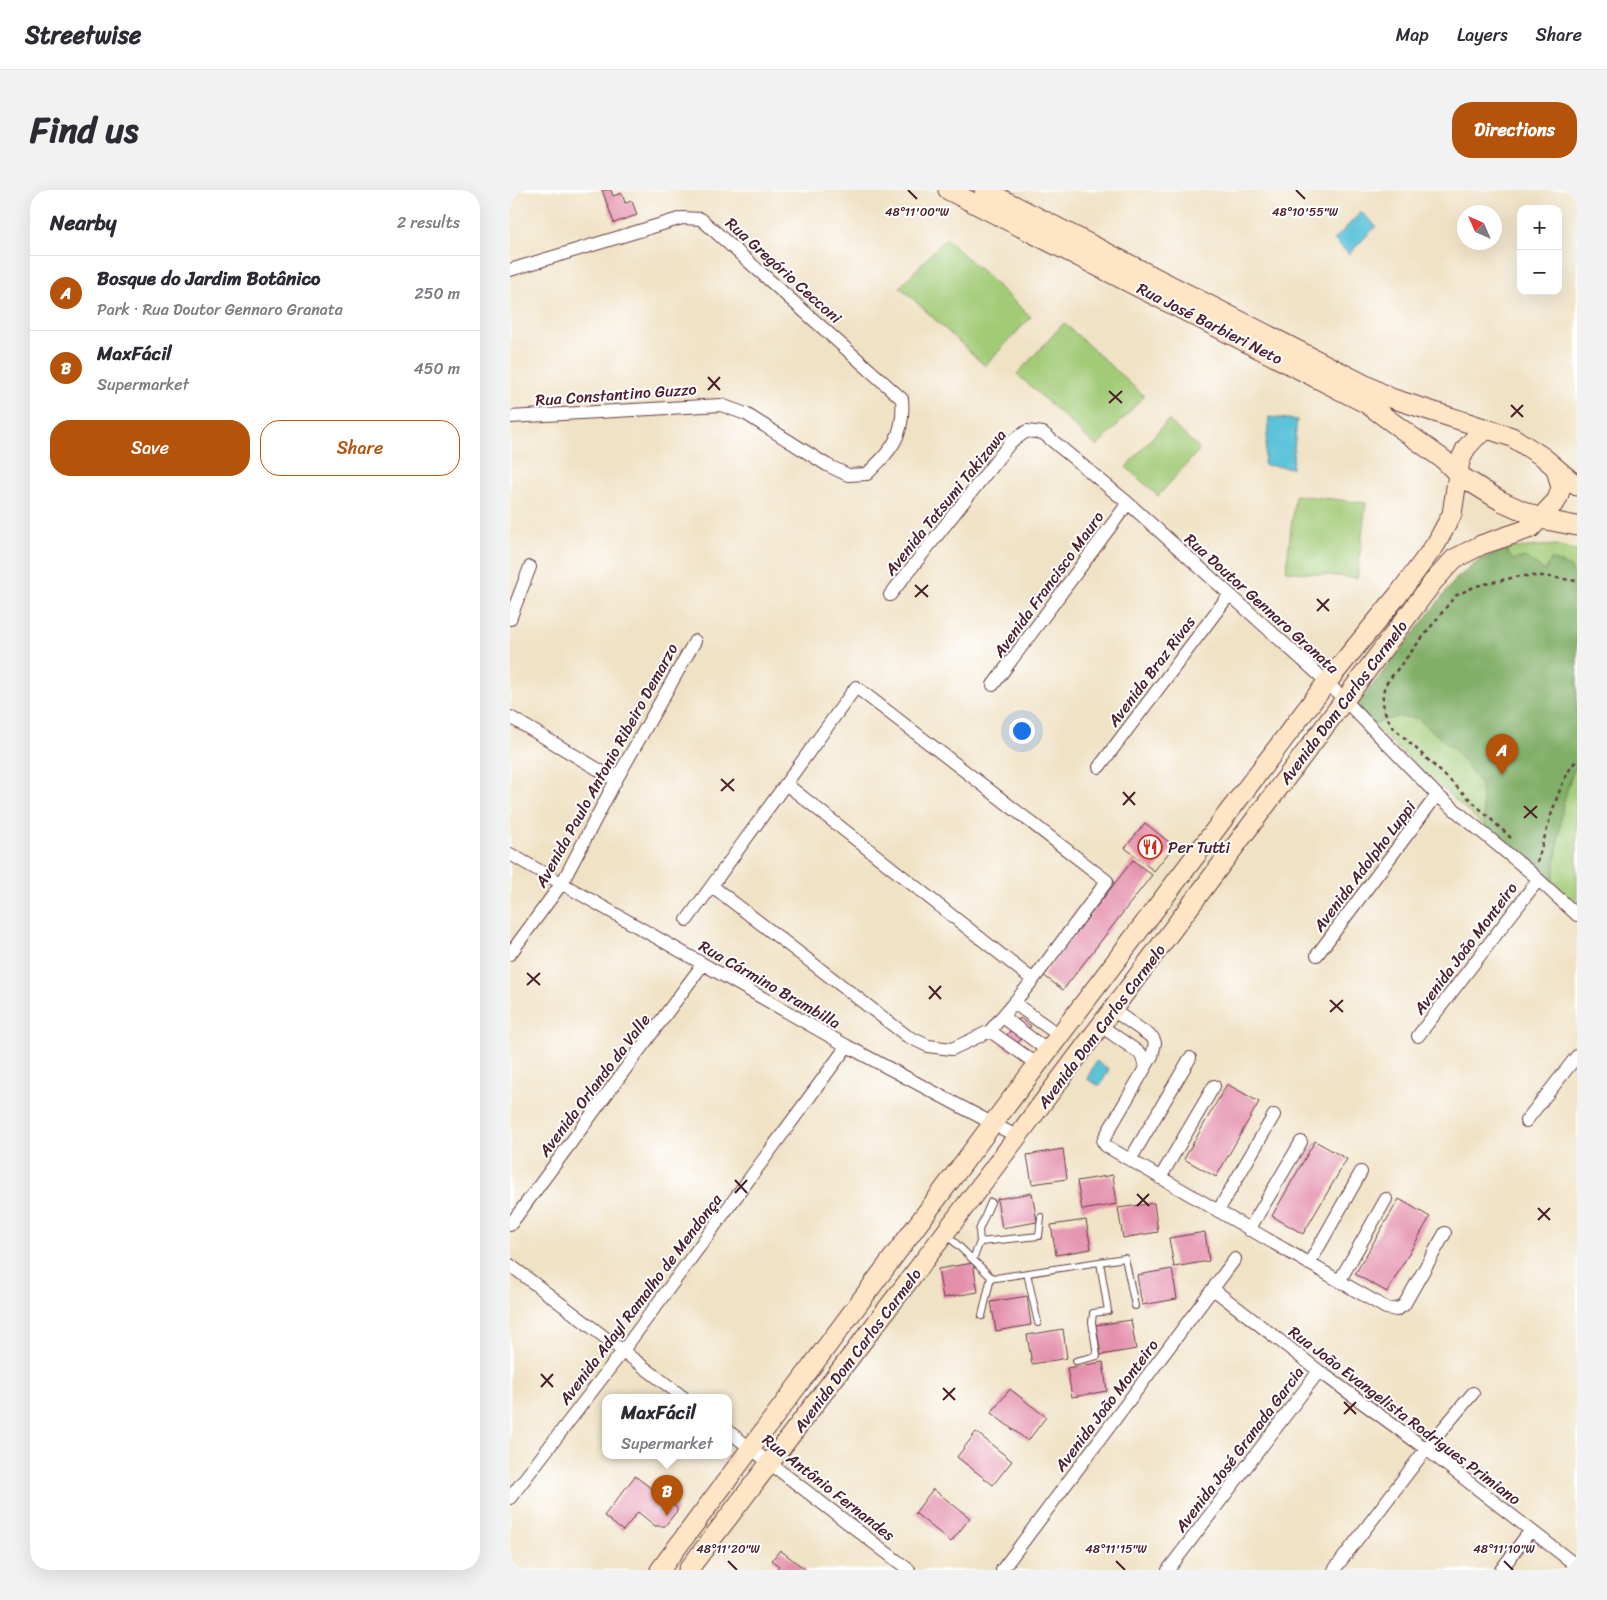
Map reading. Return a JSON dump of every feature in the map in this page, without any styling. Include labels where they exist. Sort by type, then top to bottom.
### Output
[{"type":"street","name":"Rua José Barbieri Neto","points":[[948,190],[1367,404],[1437,454],[1459,475],[1501,501],[1541,519]]},
{"type":"street","name":"Rua José Barbieri Neto","points":[[984,190],[1391,398],[1512,437],[1528,446],[1556,469]]},
{"type":"street","name":"Rua Gregório Cecconi","points":[[510,270],[682,218],[696,218],[709,225],[902,399]]},
{"type":"street","name":"Rua Constantino Guzzo","points":[[510,417],[720,405],[746,414],[848,475],[867,474],[900,435],[904,416],[902,399]]},
{"type":"street","name":"Avenida Dom Carlos Carmelo","points":[[660,1570],[994,1122],[1326,682],[1398,595],[1436,544],[1452,514],[1460,461],[1466,448],[1476,437],[1487,430]]},
{"type":"street","name":"Rua Doutor Gennaro Granata","points":[[1027,432],[1043,433],[1128,503],[1326,682],[1437,795],[1577,915]]},
{"type":"street","name":"Avenida Tatsumi Takizawa","points":[[890,595],[1011,442],[1027,432]]},
{"type":"street","name":"Avenida Dom Carlos Carmelo","points":[[688,1570],[771,1464],[1018,1137],[1433,582],[1454,559],[1481,545],[1531,528],[1541,519],[1557,500],[1561,488],[1556,469]]},
{"type":"street","points":[[1556,469],[1577,486]]},
{"type":"street","name":"Avenida Francisco Mauro","points":[[993,685],[1128,503]]},
{"type":"street","points":[[1541,519],[1577,526]]},
{"type":"street","points":[[510,619],[530,567]]},
{"type":"street","name":"Avenida Braz Rivas","points":[[1099,767],[1229,595]]},
{"type":"street","name":"Avenida Paulo Antonio Ribeiro Demarzo","points":[[510,954],[562,883],[616,780],[695,641]]},
{"type":"street","points":[[687,920],[856,687],[1107,882],[1033,980],[990,1031],[952,1049],[928,1046],[907,1036],[712,886]]},
{"type":"street","points":[[510,717],[616,780]]},
{"type":"street","points":[[786,784],[1033,980]]},
{"type":"street","name":"Avenida Adolpho Luppi","points":[[1317,955],[1437,795]]},
{"type":"street","name":"Rua Cármino Brambilla","points":[[510,854],[847,1046],[994,1122],[1018,1137]]},
{"type":"street","points":[[1194,859],[1214,874]]},
{"type":"street","name":"Avenida João Monteiro","points":[[1418,1036],[1538,880]]},
{"type":"street","name":"Avenida Orlando da Valle","points":[[510,1225],[703,964]]},
{"type":"street","points":[[1014,1003],[1060,1036]]},
{"type":"street","points":[[1113,1010],[1153,1038],[1154,1050],[1103,1142],[1106,1146],[1386,1308],[1396,1310],[1404,1305],[1445,1233]]},
{"type":"street","points":[[1002,1017],[1043,1058]]},
{"type":"street","points":[[1101,1026],[1141,1054],[1145,1066]]},
{"type":"street","points":[[990,1031],[1043,1058]]},
{"type":"street","name":"Avenida Adayl Ramalho de Mendonça","points":[[510,1498],[622,1352],[847,1046]]},
{"type":"street","points":[[1526,1121],[1577,1056]]},
{"type":"street","points":[[1130,1160],[1190,1058]]},
{"type":"street","points":[[1160,1178],[1214,1086]]},
{"type":"street","points":[[1218,1211],[1274,1115]]},
{"type":"street","points":[[1249,1230],[1301,1142]]},
{"type":"street","points":[[1309,1264],[1361,1172]]},
{"type":"street","points":[[1340,1280],[1386,1199]]},
{"type":"street","name":"Avenida João Monteiro","points":[[1002,1570],[1235,1259]]},
{"type":"street","points":[[510,1265],[679,1394]]},
{"type":"street","name":"Rua João Evangelista Rodrigues Primiano","points":[[1214,1289],[1577,1566]]},
{"type":"street","points":[[860,1303],[880,1318]]},
{"type":"street","name":"Avenida José Granada Garcia","points":[[1168,1570],[1319,1371]]},
{"type":"street","points":[[1334,1570],[1426,1449],[1473,1393]]},
{"type":"street","name":"Rua Antônio Fernandes","points":[[732,1434],[909,1570]]},
{"type":"street","points":[[1501,1570],[1530,1531]]},
{"type":"lane","points":[[973,1259],[980,1242],[979,1230],[991,1202]]},
{"type":"lane","points":[[980,1242],[1040,1236],[1041,1217]]},
{"type":"lane","points":[[945,1233],[991,1277],[996,1278],[1125,1258],[1134,1306]]},
{"type":"lane","points":[[1076,1361],[1097,1356],[1092,1322],[1093,1313],[1108,1311],[1100,1262]]},
{"type":"lane","points":[[1027,1273],[1038,1323]]},
{"type":"lane","points":[[982,1316],[991,1277]]},
{"type":"path","points":[[1516,843],[1392,726],[1385,716],[1382,704],[1383,691],[1455,596],[1476,586],[1520,576],[1542,576],[1577,581]]},
{"type":"path","points":[[1537,862],[1560,791],[1570,767],[1577,760]]},
{"type":"path","points":[[1530,856],[1543,868]]},
{"type":"green space","points":[[946,238],[1031,317],[985,366],[900,287]]},
{"type":"green space","points":[[1064,323],[1144,396],[1097,447],[1017,374]]},
{"type":"green space","points":[[1168,420],[1200,449],[1158,496],[1126,467]]},
{"type":"green space","points":[[1295,495],[1366,503],[1357,578],[1286,571]]},
{"type":"green space","points":[[1557,545],[1577,551],[1577,910],[1371,724],[1456,579],[1481,559],[1512,548]]},
{"type":"green space","points":[[1506,550],[1513,560],[1525,557],[1545,571],[1551,559],[1570,567],[1577,580],[1577,768],[1573,771],[1563,804],[1552,888],[1485,827],[1480,783],[1455,750],[1417,718],[1397,717],[1371,724],[1354,709],[1456,579],[1481,559]]},
{"type":"water","points":[[1361,212],[1376,226],[1349,254],[1334,240]]},
{"type":"water","points":[[1269,417],[1297,420],[1292,468],[1264,465]]},
{"type":"water","points":[[1096,1061],[1109,1069],[1100,1086],[1087,1079]]},
{"type":"building","points":[[602,190],[611,190],[613,196],[622,193],[625,203],[632,201],[637,215],[614,223]]},
{"type":"building","name":"Per Tutti","points":[[1145,823],[1174,846],[1154,871],[1125,848]]},
{"type":"building","points":[[1133,860],[1152,875],[1063,990],[1043,975]]},
{"type":"building","points":[[1020,1018],[1031,1026],[1011,1052],[1000,1044]]},
{"type":"building","points":[[1227,1084],[1259,1102],[1216,1177],[1184,1159]]},
{"type":"building","points":[[1315,1141],[1347,1159],[1303,1234],[1272,1216]]},
{"type":"building","points":[[1063,1149],[1067,1179],[1032,1184],[1027,1155]]},
{"type":"building","points":[[1113,1175],[1117,1204],[1082,1210],[1077,1181]]},
{"type":"building","points":[[1032,1193],[1037,1222],[1002,1228],[997,1199]]},
{"type":"building","points":[[1399,1199],[1430,1217],[1387,1292],[1355,1274]]},
{"type":"building","points":[[1154,1203],[1158,1232],[1123,1238],[1118,1208]]},
{"type":"building","points":[[1086,1220],[1091,1249],[1056,1255],[1051,1225]]},
{"type":"building","points":[[1205,1232],[1209,1261],[1174,1267],[1169,1238]]},
{"type":"building","points":[[973,1263],[978,1292],[943,1298],[938,1269]]},
{"type":"building","points":[[1172,1269],[1177,1299],[1142,1305],[1137,1275]]},
{"type":"building","points":[[1027,1296],[1031,1325],[996,1331],[991,1302]]},
{"type":"building","points":[[1131,1320],[1136,1349],[1101,1355],[1096,1325]]},
{"type":"building","points":[[1063,1329],[1067,1358],[1032,1364],[1027,1335]]},
{"type":"building","points":[[1103,1362],[1107,1391],[1072,1397],[1067,1368]]},
{"type":"building","points":[[1010,1389],[1046,1417],[1028,1441],[991,1413]]},
{"type":"building","points":[[976,1432],[1012,1461],[993,1485],[957,1457]]},
{"type":"building","points":[[635,1476],[677,1508],[677,1511],[665,1526],[655,1526],[638,1512],[623,1531],[604,1516]]},
{"type":"building","points":[[933,1489],[970,1518],[951,1542],[915,1513]]},
{"type":"building","points":[[780,1550],[806,1570],[775,1570],[779,1566],[772,1560]]},
{"type":"place","name":"Bosque do Jardim Botânico","points":[[1502,775]]},
{"type":"place","name":"Per Tutti","points":[[1150,847]]},
{"type":"place","name":"MaxFácil","points":[[667,1516]]}]
